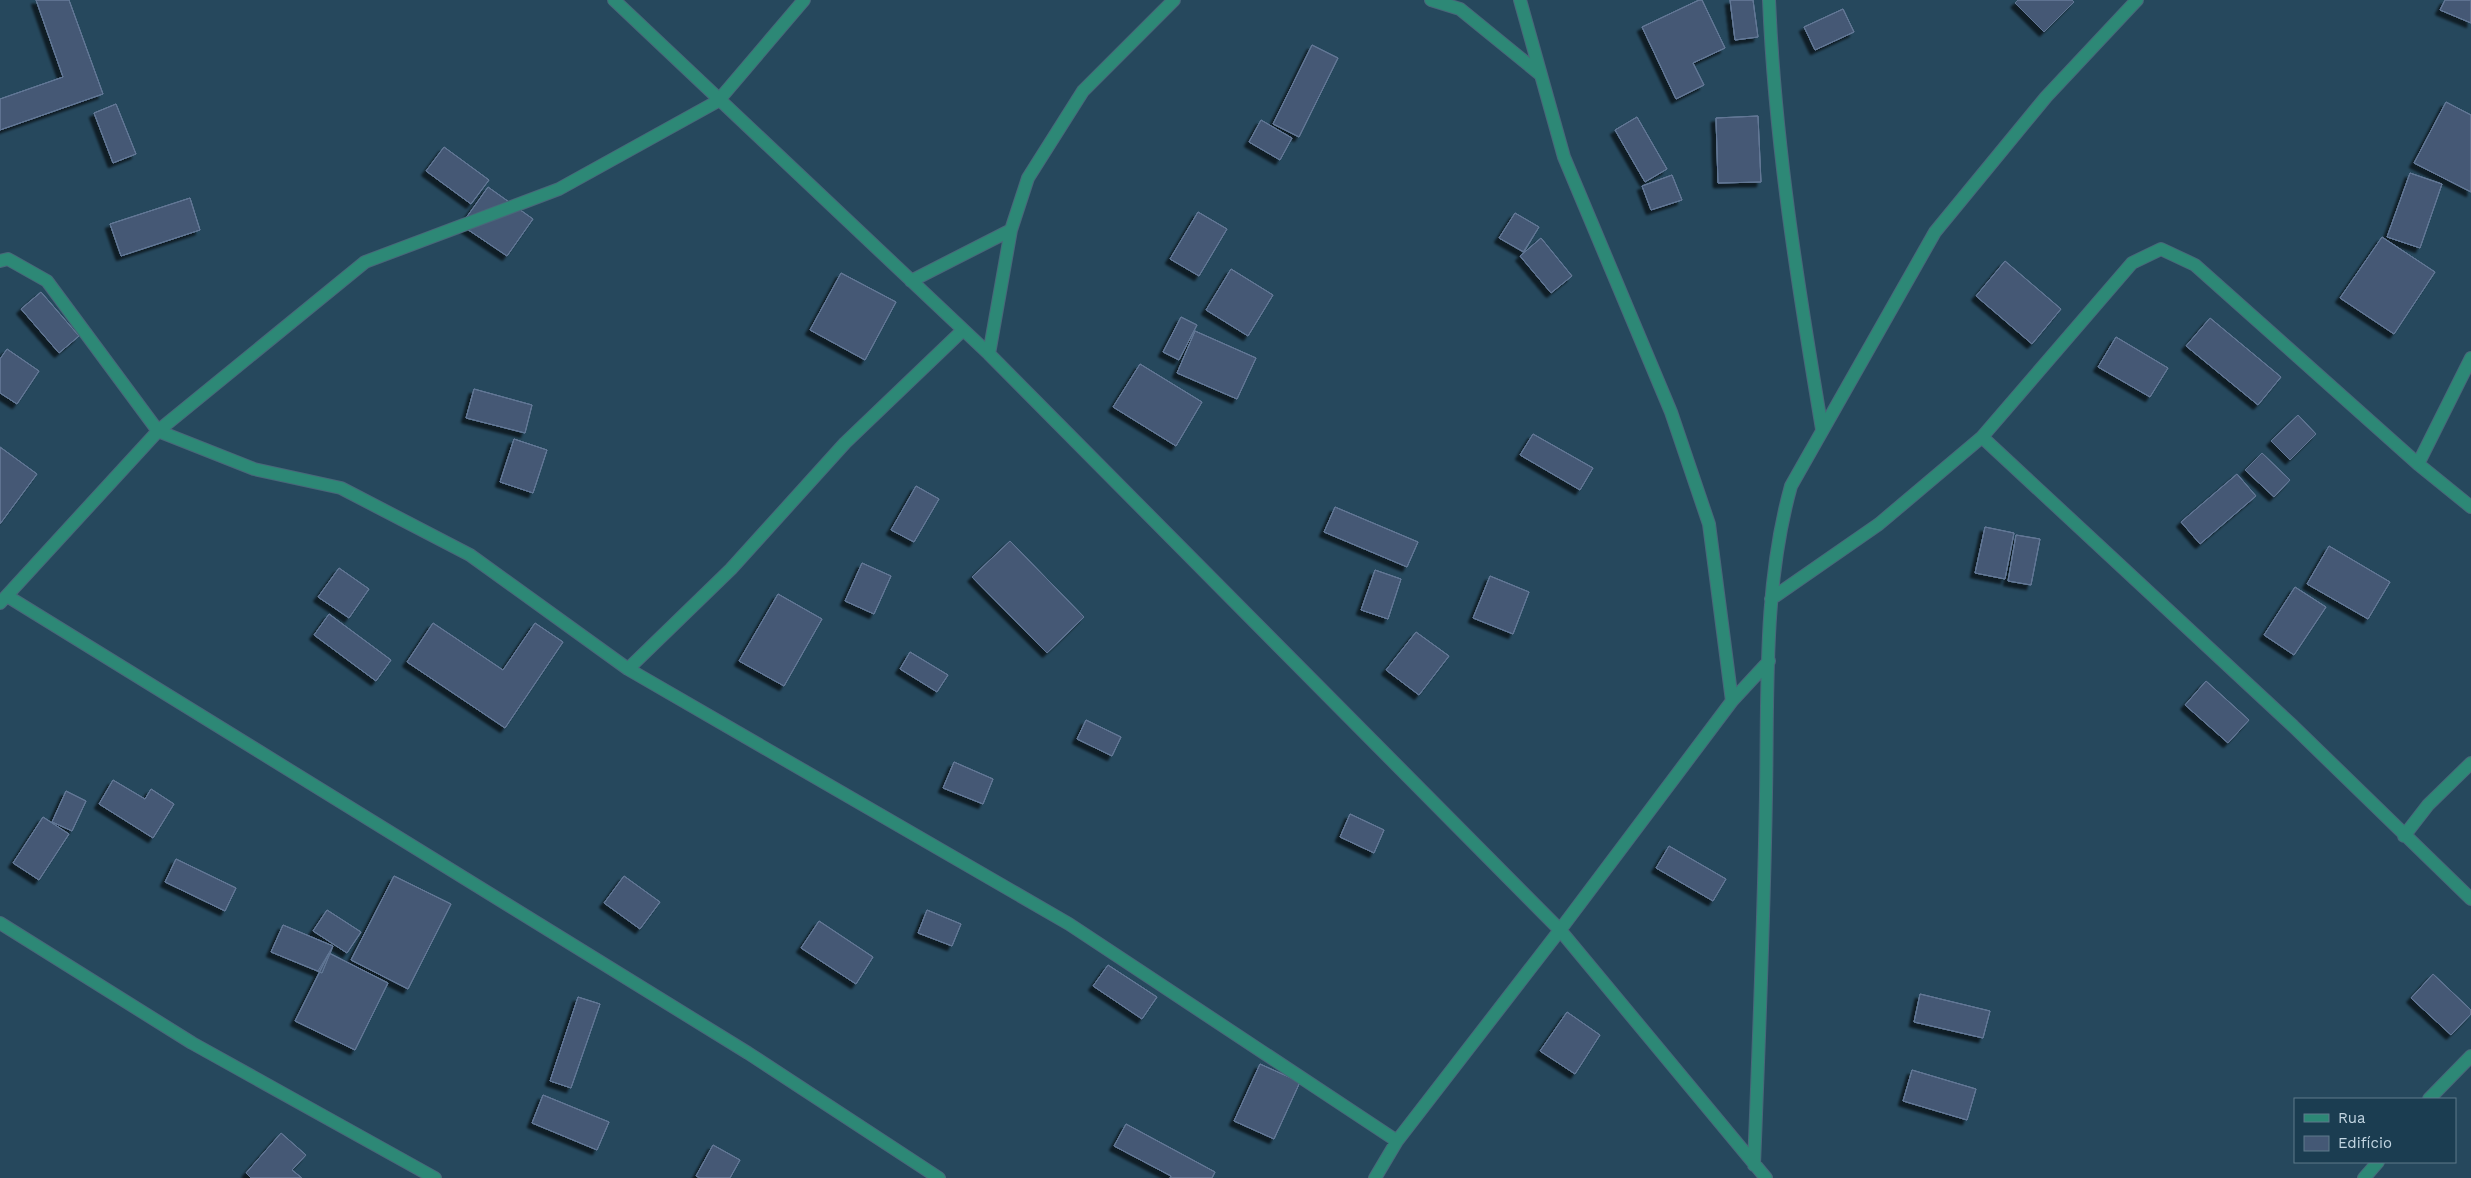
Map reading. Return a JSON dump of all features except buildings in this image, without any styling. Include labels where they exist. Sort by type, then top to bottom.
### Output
[{"type":"street","points":[[614,0],[989,354],[1560,930],[1766,1178]]},
{"type":"street","points":[[804,0],[718,100],[559,189],[365,262],[158,431],[4,599],[748,1053],[939,1178]]},
{"type":"street","points":[[989,354],[1011,230],[1028,178],[1083,91],[1174,0]]},
{"type":"street","points":[[1431,0],[1460,9],[1541,75]]},
{"type":"street","points":[[1520,0],[1564,157],[1671,412],[1709,524],[1732,700]]},
{"type":"street","points":[[1769,0],[1771,64],[1794,262],[1822,428]]},
{"type":"street","points":[[1754,1165],[1763,930],[1771,599],[1781,521],[1791,486],[1822,428],[1935,232],[2046,97],[2136,0]]},
{"type":"street","points":[[911,281],[1011,230]]},
{"type":"street","points":[[1771,599],[1879,524],[1982,437],[2132,263],[2161,249],[2195,265],[2418,464],[2471,507]]},
{"type":"street","points":[[0,261],[8,259],[47,281],[158,431],[254,469],[341,488],[470,555],[628,669],[1069,924],[1397,1141]]},
{"type":"street","points":[[628,669],[731,569],[845,443],[962,330]]},
{"type":"street","points":[[2418,464],[2471,358]]},
{"type":"street","points":[[1982,437],[2293,726],[2404,836],[2471,899]]},
{"type":"street","points":[[1375,1178],[1397,1141],[1560,930],[1732,700],[1769,661]]},
{"type":"street","points":[[2404,836],[2428,805],[2471,763]]},
{"type":"street","points":[[0,923],[192,1043],[434,1178]]},
{"type":"street","points":[[2431,1098],[2471,1056]]},
{"type":"street","points":[[2364,1178],[2377,1163]]}]
